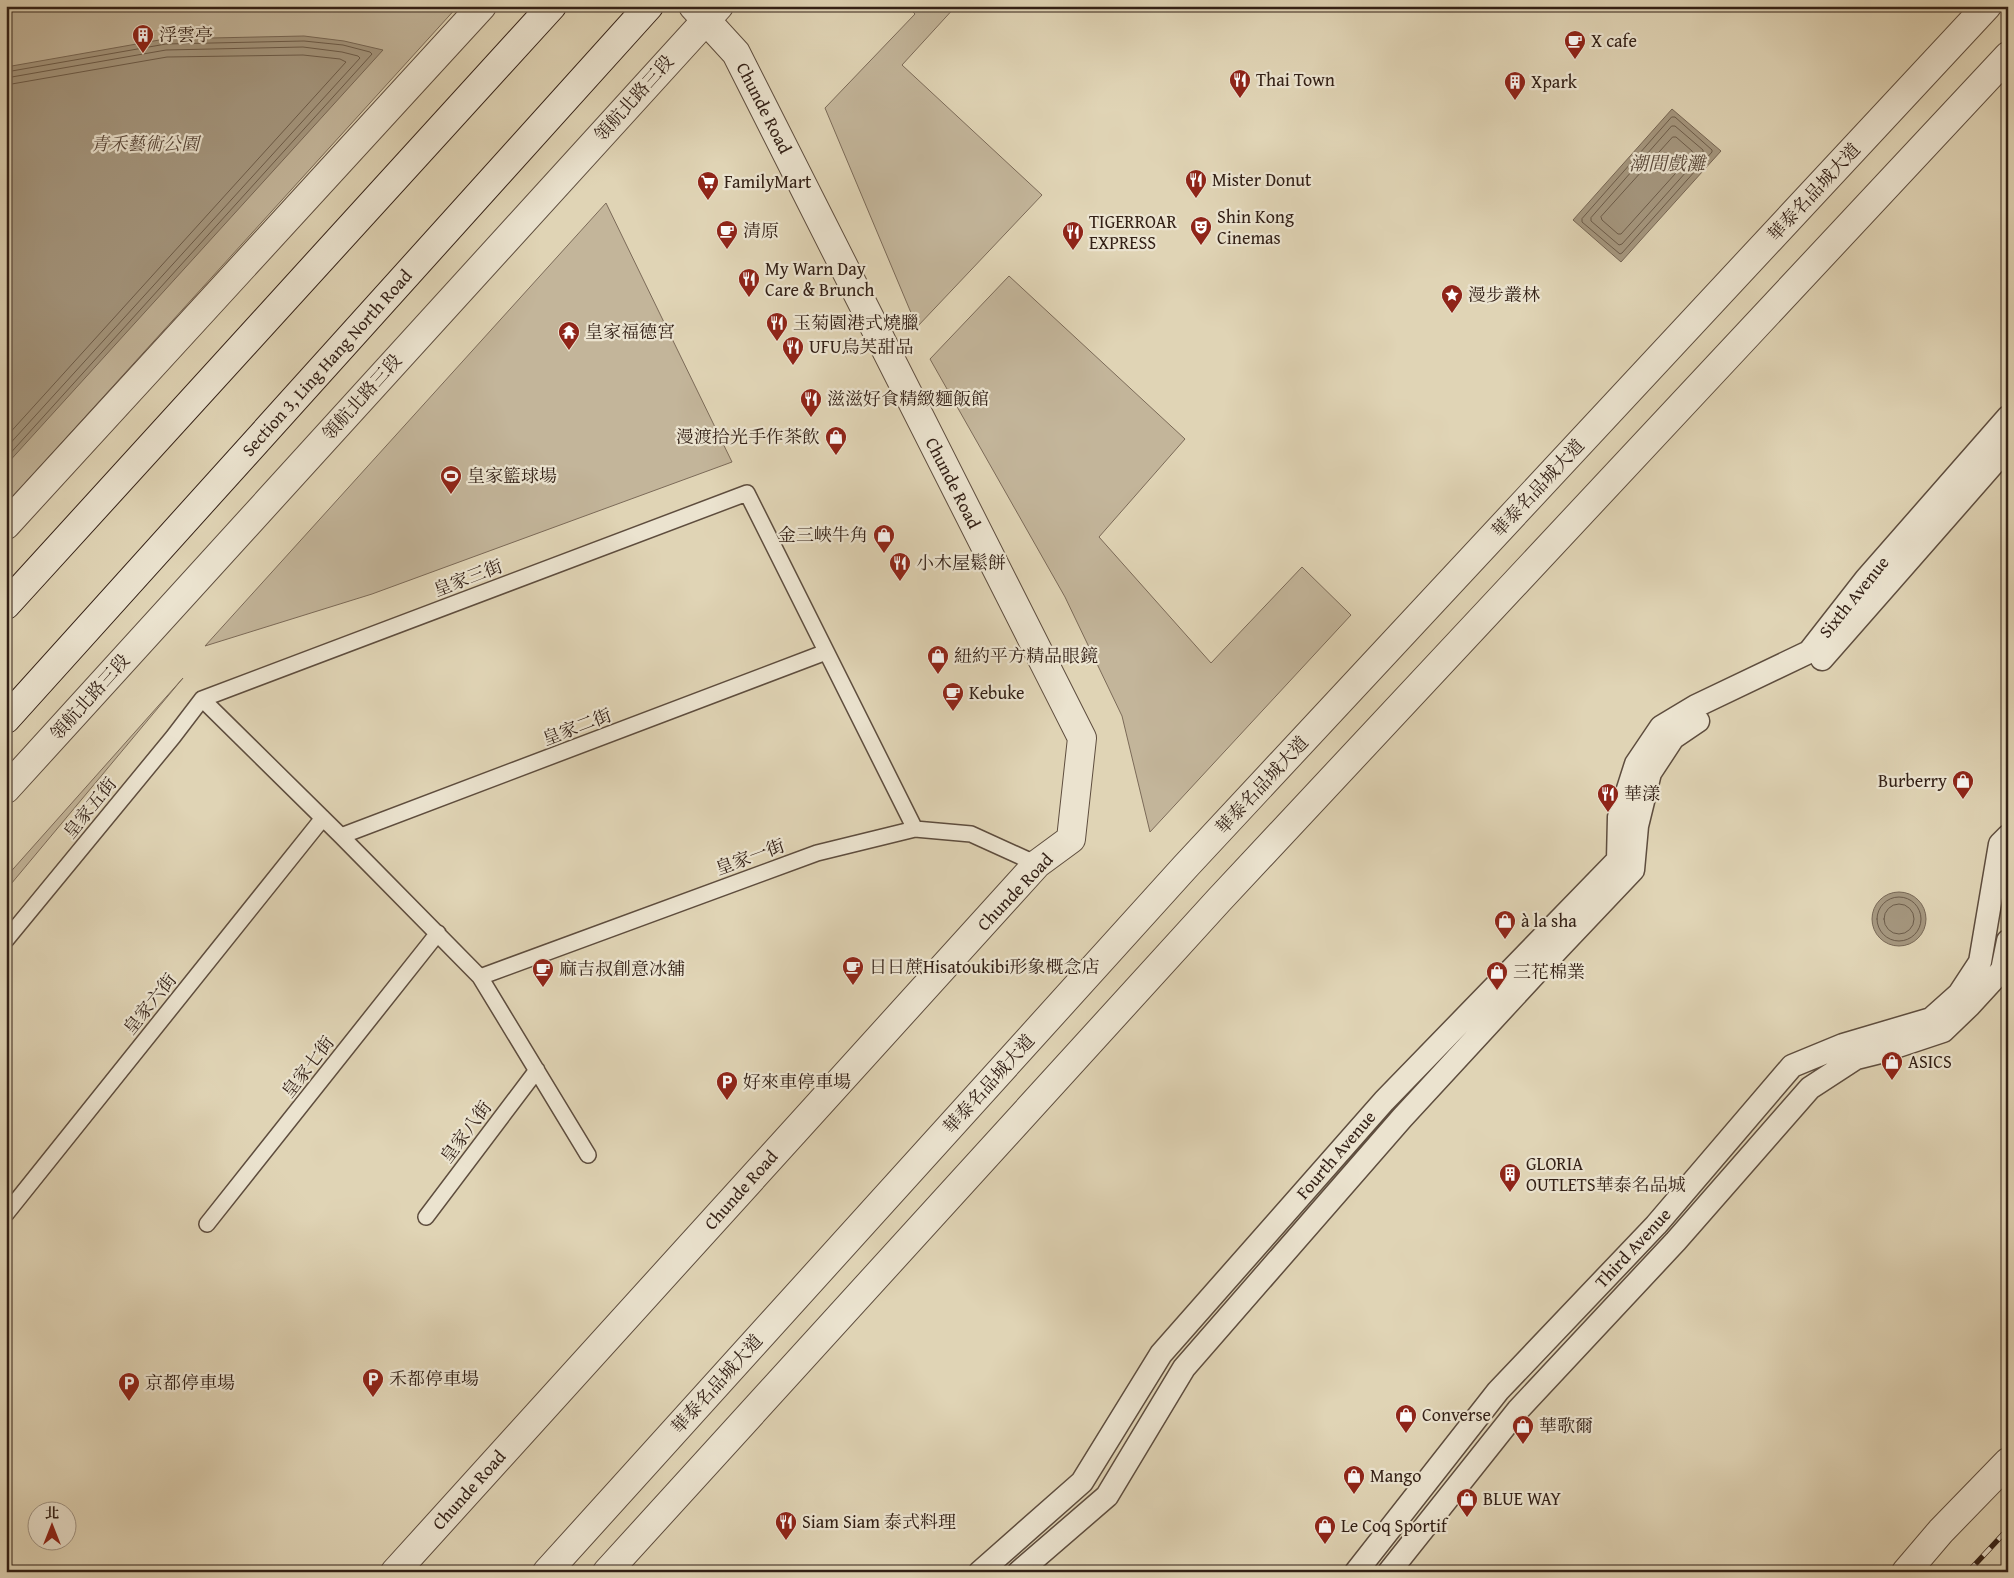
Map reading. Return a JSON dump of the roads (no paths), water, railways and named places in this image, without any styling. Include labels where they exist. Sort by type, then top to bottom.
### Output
[{"type":"street","points":[[6,525],[482,6]]},
{"type":"street","points":[[6,605],[552,6]]},
{"type":"street","name":"Section 3, Ling Hang North Road","points":[[6,719],[649,6]]},
{"type":"street","name":"華泰名品城大道","points":[[547,1572],[1185,867],[1987,6]]},
{"type":"street","name":"領航北路三段","points":[[6,789],[706,11]]},
{"type":"street","name":"Chunde Road","points":[[395,1572],[1037,864],[1071,839],[1082,738],[736,53],[706,11]]},
{"type":"street","points":[[607,1572],[1219,900],[2008,56]]},
{"type":"street","name":"Sixth Avenue","points":[[1667,733],[1696,706],[1810,652],[1866,579],[2008,417]]},
{"type":"street","name":"Sixth Avenue","points":[[1667,733],[1820,662],[2008,447]]},
{"type":"street","name":"Fourth Avenue","points":[[980,1572],[1082,1482],[1161,1354],[1384,1100],[1618,860],[1619,817],[1636,764],[1667,733]]},
{"type":"street","name":"Fourth Avenue","points":[[1019,1572],[1107,1496],[1184,1368],[1402,1118],[1633,870],[1637,826],[1650,773],[1667,733]]},
{"type":"street","points":[[1964,1000],[1980,962],[2000,844],[2008,836]]},
{"type":"street","points":[[1964,1000],[2002,970],[2008,941]]},
{"type":"street","name":"Third Avenue","points":[[1356,1572],[1498,1391],[1656,1225],[1792,1066],[1843,1045],[1931,1020],[1964,1000]]},
{"type":"street","name":"Third Avenue","points":[[1389,1572],[1518,1410],[1676,1241],[1810,1088],[1856,1058],[1943,1031],[1964,1000]]},
{"type":"street","points":[[1906,1572],[2008,1462]]},
{"type":"lane","name":"皇家三街","points":[[202,699],[747,493],[826,652]]},
{"type":"lane","points":[[826,652],[915,829]]},
{"type":"lane","name":"皇家二街","points":[[341,836],[826,652]]},
{"type":"lane","points":[[202,699],[480,976],[588,1154]]},
{"type":"lane","name":"皇家五街","points":[[6,940],[202,699]]},
{"type":"lane","name":"皇家六街","points":[[6,1214],[323,818]]},
{"type":"lane","name":"皇家一街","points":[[480,976],[817,852],[915,829],[970,834],[1037,864]]},
{"type":"lane","name":"皇家七街","points":[[207,1224],[438,933]]},
{"type":"lane","name":"皇家八街","points":[[426,1216],[536,1070]]},
{"type":"water","name":"青禾藝術公園","points":[[304,36],[344,41],[383,50],[6,465],[6,67],[165,39]]},
{"type":"water","name":"潮間戲灘","points":[[1672,109],[1721,151],[1621,262],[1573,220]]},
{"type":"water","points":[[1899,892],[1909,894],[1918,900],[1924,909],[1926,919],[1924,929],[1918,938],[1909,944],[1899,946],[1889,944],[1880,938],[1874,929],[1872,919],[1874,909],[1880,900],[1889,894]]},
{"type":"railway","points":[[1968,1572],[2008,1529]]},
{"type":"place","name":"浮雲亭","points":[[143,54]]},
{"type":"place","name":"X cafe","points":[[1575,60]]},
{"type":"place","name":"Thai Town","points":[[1240,99]]},
{"type":"place","name":"Xpark","points":[[1515,101]]},
{"type":"place","name":"Mister Donut","points":[[1196,199]]},
{"type":"place","name":"FamilyMart","points":[[708,201]]},
{"type":"place","name":"Shin Kong Cinemas","points":[[1201,246]]},
{"type":"place","name":"清原","points":[[727,250]]},
{"type":"place","name":"TIGERROAR EXPRESS","points":[[1073,251]]},
{"type":"place","name":"My Warn Day Care & Brunch","points":[[749,298]]},
{"type":"place","name":"漫步叢林","points":[[1452,314]]},
{"type":"place","name":"玉菊園港式燒臘","points":[[777,342]]},
{"type":"place","name":"皇家福德宮","points":[[569,351]]},
{"type":"place","name":"UFU烏芙甜品","points":[[793,366]]},
{"type":"place","name":"滋滋好食精緻麵飯館","points":[[811,418]]},
{"type":"place","name":"漫渡拾光手作茶飲","points":[[836,456]]},
{"type":"place","name":"皇家籃球場","points":[[451,495]]},
{"type":"place","name":"金三峽牛角","points":[[884,554]]},
{"type":"place","name":"小木屋鬆餅","points":[[900,582]]},
{"type":"place","name":"紐約平方精品眼鏡","points":[[938,675]]},
{"type":"place","name":"Kebuke","points":[[953,712]]},
{"type":"place","name":"Burberry","points":[[1963,800]]},
{"type":"place","name":"華漾","points":[[1608,813]]},
{"type":"place","name":"à la sha","points":[[1505,940]]},
{"type":"place","name":"日日蔗Hisatoukibi形象概念店","points":[[853,986]]},
{"type":"place","name":"麻吉叔創意冰舖","points":[[543,988]]},
{"type":"place","name":"三花棉業","points":[[1497,991]]},
{"type":"place","name":"ASICS","points":[[1892,1081]]},
{"type":"place","name":"好來車停車場","points":[[727,1101]]},
{"type":"place","name":"GLORIA OUTLETS華泰名品城","points":[[1510,1193]]},
{"type":"place","name":"禾都停車場","points":[[373,1398]]},
{"type":"place","name":"京都停車場","points":[[129,1402]]},
{"type":"place","name":"Converse","points":[[1406,1434]]},
{"type":"place","name":"華歌爾","points":[[1523,1445]]},
{"type":"place","name":"Mango","points":[[1354,1495]]},
{"type":"place","name":"BLUE WAY","points":[[1467,1518]]},
{"type":"place","name":"Siam Siam 泰式料理","points":[[786,1541]]},
{"type":"place","name":"Le Coq Sportif","points":[[1325,1545]]}]
